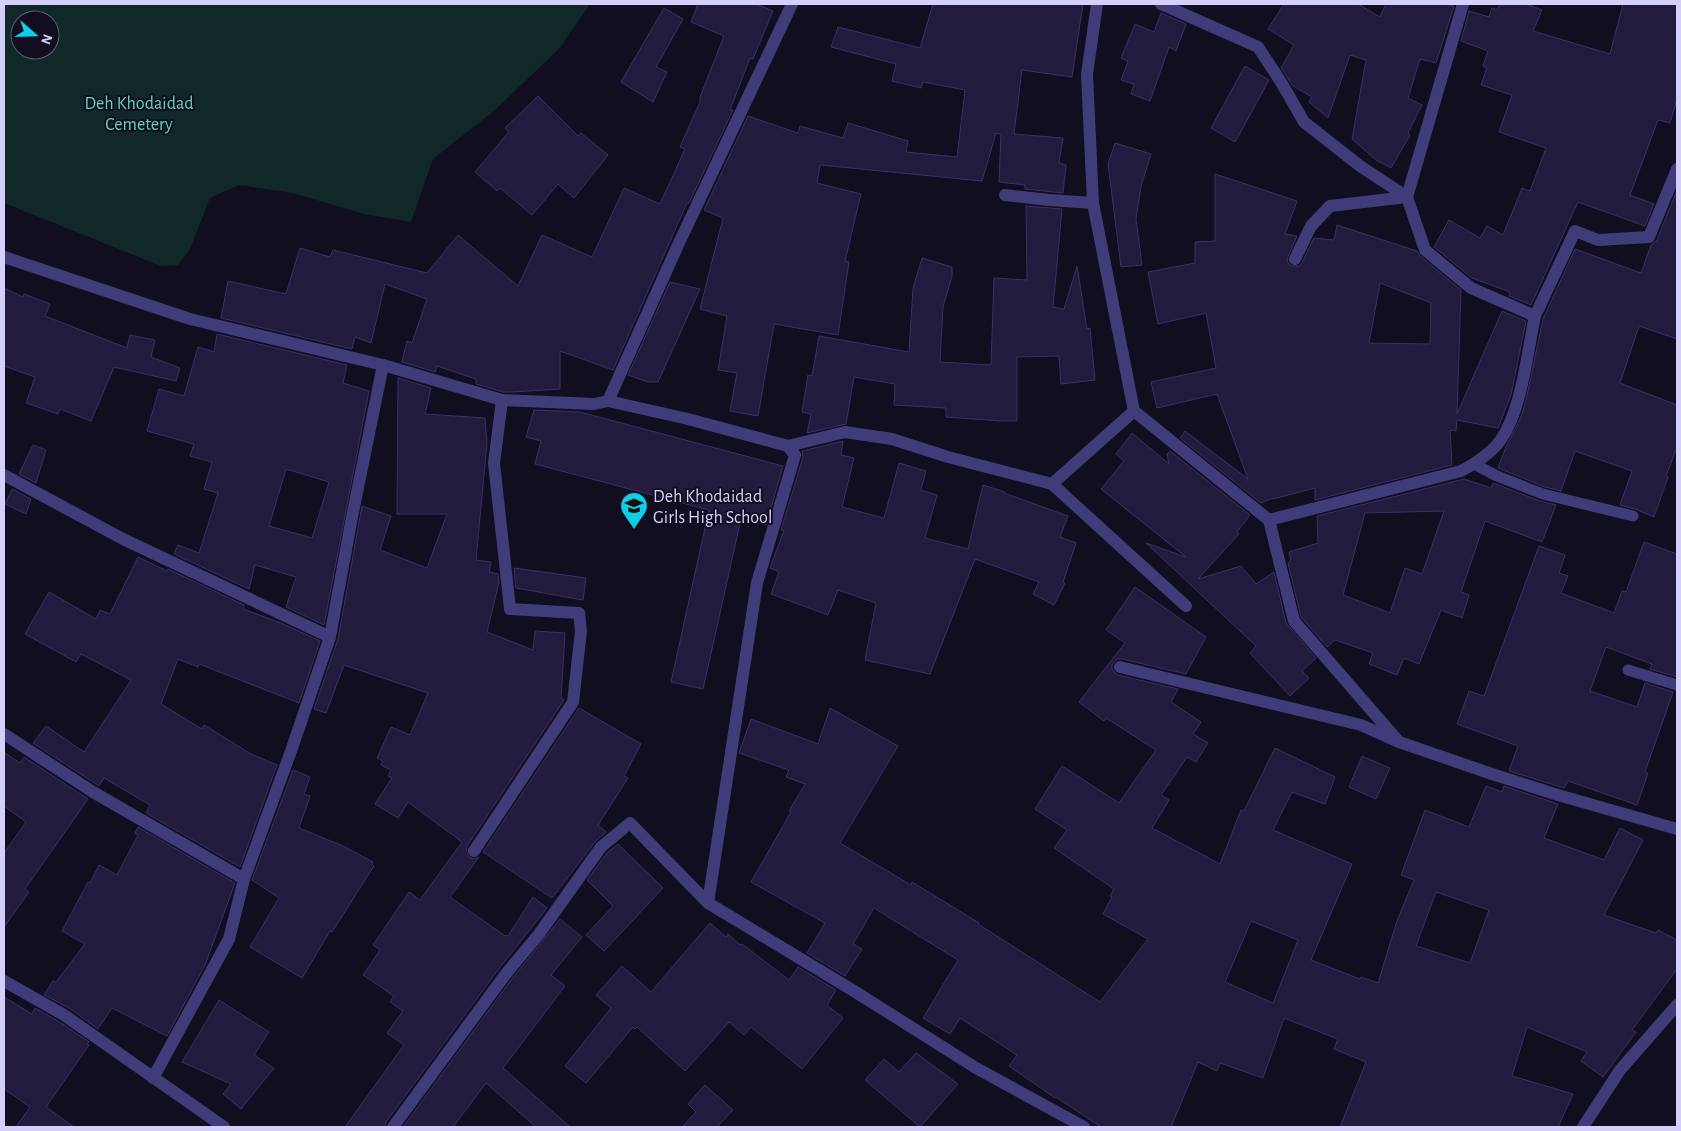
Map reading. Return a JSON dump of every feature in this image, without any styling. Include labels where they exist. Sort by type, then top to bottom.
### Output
[{"type":"street","points":[[608,401],[678,245],[792,4]]},
{"type":"street","points":[[1097,4],[1087,74],[1093,203],[1134,411],[1269,520],[1294,621],[1399,742]]},
{"type":"street","points":[[1161,4],[1258,47],[1304,122],[1360,166],[1407,197]]},
{"type":"street","points":[[1463,4],[1407,197],[1426,250],[1471,288],[1535,316]]},
{"type":"street","points":[[1269,520],[1461,471],[1474,464],[1499,442],[1514,415],[1535,316],[1575,232],[1598,240],[1649,236],[1677,169]]},
{"type":"street","points":[[1005,194],[1093,203]]},
{"type":"street","points":[[1296,258],[1311,226],[1330,206],[1407,197]]},
{"type":"street","points":[[4,256],[190,319],[383,365],[502,400],[594,404],[608,401],[688,419],[788,446],[845,432],[892,438],[948,457],[1052,484],[1186,606]]},
{"type":"street","points":[[153,1078],[229,939],[244,879],[330,637],[383,365]]},
{"type":"street","points":[[474,851],[573,702],[581,631],[579,613],[510,609],[494,463],[502,400]]},
{"type":"street","points":[[1052,484],[1134,411]]},
{"type":"street","points":[[708,903],[757,583],[795,455],[788,446]]},
{"type":"street","points":[[4,475],[124,539],[330,637]]},
{"type":"street","points":[[1120,667],[1361,725],[1399,742],[1558,795],[1677,829]]},
{"type":"street","points":[[4,734],[93,792],[244,879]]},
{"type":"street","points":[[393,1127],[505,975],[539,934],[602,847],[630,823],[708,903],[854,991],[976,1068],[1084,1127]]},
{"type":"street","points":[[4,981],[64,1015],[224,1127]]},
{"type":"street","points":[[1583,1127],[1620,1070],[1677,1004]]},
{"type":"lane","points":[[1474,464],[1496,476],[1543,494],[1633,516]]},
{"type":"lane","points":[[1628,670],[1677,685]]},
{"type":"green space","name":"Deh Khodaidad Cemetery","points":[[4,4],[590,4],[559,49],[495,110],[433,159],[411,222],[364,214],[293,193],[239,185],[210,198],[190,249],[178,265],[161,266],[4,203]]},
{"type":"building","points":[[698,4],[756,4],[773,11],[753,59],[750,58],[730,110],[733,110],[689,203],[687,203],[613,370],[560,351],[560,389],[503,392],[476,384],[476,379],[437,366],[435,372],[402,362],[407,341],[412,343],[427,299],[385,284],[371,343],[355,337],[352,349],[221,318],[228,281],[286,294],[300,248],[330,257],[333,250],[427,273],[458,235],[518,286],[542,235],[592,257],[624,188],[660,204],[685,149],[680,147],[700,102],[700,97],[724,36],[691,22]]},
{"type":"building","points":[[933,4],[1083,4],[1072,77],[1022,70],[1014,134],[1063,138],[1059,163],[1066,165],[1063,193],[1025,189],[1025,185],[999,182],[1001,134],[996,133],[982,181],[820,165],[817,183],[861,194],[845,261],[849,262],[838,335],[774,324],[758,416],[730,411],[737,373],[718,370],[727,316],[700,309],[723,218],[704,210],[748,116],[798,133],[800,126],[843,138],[848,123],[908,141],[906,152],[957,157],[965,90],[923,82],[921,88],[892,81],[896,64],[831,47],[838,27],[920,48]]},
{"type":"building","points":[[1284,4],[1358,4],[1380,17],[1386,4],[1445,4],[1454,6],[1436,63],[1420,59],[1408,98],[1422,105],[1408,133],[1410,135],[1391,168],[1376,160],[1352,139],[1366,60],[1350,55],[1328,118],[1309,102],[1312,97],[1293,86],[1281,68],[1294,45],[1268,29]]},
{"type":"building","points":[[1500,4],[1526,4],[1542,10],[1533,31],[1610,54],[1623,4],[1677,4],[1677,99],[1670,123],[1658,120],[1630,195],[1654,204],[1645,226],[1578,202],[1531,305],[1509,296],[1510,292],[1472,278],[1434,247],[1449,220],[1480,238],[1487,226],[1503,235],[1522,188],[1530,191],[1546,148],[1499,132],[1512,95],[1481,85],[1487,68],[1483,66],[1488,51],[1461,41],[1469,11],[1489,17],[1492,8],[1497,10]]},
{"type":"building","points":[[664,8],[683,19],[656,67],[667,72],[653,102],[621,82]]},
{"type":"building","points":[[1161,13],[1186,24],[1176,51],[1169,47],[1150,101],[1131,94],[1134,84],[1121,80],[1128,61],[1121,58],[1135,24],[1154,32]]},
{"type":"building","points":[[1245,66],[1269,80],[1235,142],[1211,128]]},
{"type":"building","points":[[538,96],[578,136],[581,133],[608,155],[574,198],[558,184],[532,215],[500,188],[497,191],[475,172],[509,132],[505,128]]},
{"type":"building","points":[[1115,143],[1151,154],[1141,186],[1136,219],[1142,265],[1121,267],[1108,164]]},
{"type":"building","points":[[1215,174],[1297,201],[1285,234],[1297,236],[1287,259],[1288,263],[1292,266],[1299,266],[1302,263],[1314,238],[1334,240],[1337,225],[1417,251],[1420,256],[1461,290],[1457,414],[1502,311],[1526,321],[1511,395],[1498,428],[1457,420],[1456,431],[1450,430],[1452,465],[1315,500],[1315,488],[1273,498],[1261,503],[1180,438],[1185,431],[1248,479],[1217,394],[1157,408],[1151,382],[1216,368],[1206,313],[1158,324],[1148,272],[1195,263],[1195,242],[1215,241]],"holes":[[[1380,283],[1431,303],[1430,344],[1369,343]]]},
{"type":"building","points":[[1677,190],[1677,339],[1639,326],[1620,383],[1677,405],[1677,447],[1654,517],[1620,505],[1632,471],[1575,451],[1561,491],[1545,487],[1498,468],[1521,417],[1543,319],[1575,249],[1641,273],[1651,245],[1657,240]]},
{"type":"building","points":[[1026,206],[1062,209],[1053,307],[1064,309],[1077,266],[1087,329],[1090,328],[1095,380],[1061,384],[1059,356],[1017,357],[1017,421],[1001,421],[946,417],[946,408],[894,405],[895,384],[854,377],[846,424],[807,433],[811,414],[802,412],[808,375],[812,376],[819,336],[909,352],[913,288],[922,258],[952,267],[952,276],[943,307],[940,362],[991,365],[994,278],[1027,280]]},
{"type":"building","points":[[670,282],[700,289],[658,382],[648,382],[628,375]]},
{"type":"building","points":[[4,288],[23,297],[24,294],[50,304],[45,316],[127,348],[130,335],[155,340],[151,357],[180,368],[176,381],[114,367],[91,421],[60,409],[58,414],[26,403],[35,377],[4,366]]},
{"type":"building","points":[[217,334],[347,365],[343,383],[369,391],[324,625],[286,607],[296,577],[255,565],[249,589],[174,554],[178,545],[199,553],[218,493],[204,489],[212,462],[190,456],[194,444],[147,431],[159,389],[184,396],[198,347],[214,352]],"holes":[[[286,469],[329,482],[312,538],[269,526]]]},
{"type":"building","points":[[398,378],[431,388],[425,414],[485,418],[487,443],[476,560],[491,562],[489,572],[498,574],[499,582],[487,632],[533,650],[535,631],[565,633],[561,698],[564,700],[467,846],[466,851],[469,857],[474,859],[479,857],[450,897],[505,936],[508,936],[533,897],[547,908],[498,970],[386,1122],[385,1127],[345,1127],[404,1045],[387,1033],[403,1011],[390,1002],[394,996],[363,975],[380,950],[373,945],[409,892],[420,900],[462,842],[408,802],[398,818],[375,804],[392,778],[388,776],[391,770],[381,765],[383,761],[377,758],[391,727],[410,735],[428,693],[344,665],[326,713],[314,709],[338,639],[362,506],[391,516],[380,550],[427,568],[447,514],[397,514]]},
{"type":"building","points":[[534,410],[580,412],[783,466],[766,525],[741,519],[703,689],[671,682],[709,510],[535,464],[541,441],[526,437]]},
{"type":"building","points":[[1132,433],[1169,464],[1167,454],[1170,451],[1250,515],[1237,532],[1239,534],[1198,579],[1241,566],[1256,584],[1274,572],[1286,623],[1316,658],[1302,671],[1309,678],[1290,696],[1250,653],[1256,646],[1146,543],[1186,557],[1101,489],[1124,461],[1116,454]]},
{"type":"building","points":[[843,441],[841,455],[854,458],[842,507],[884,518],[899,463],[926,471],[921,490],[937,495],[925,538],[968,549],[983,485],[1068,516],[1060,537],[1076,543],[1063,582],[1065,583],[1054,605],[1033,594],[1039,582],[975,559],[930,674],[865,660],[876,603],[838,590],[828,615],[771,594],[779,572],[770,568],[784,530],[781,530],[803,457],[802,451]]},
{"type":"building","points":[[33,445],[46,450],[36,483],[19,474]]},
{"type":"building","points":[[1464,479],[1491,488],[1493,483],[1556,505],[1542,542],[1485,521],[1461,592],[1469,595],[1462,618],[1441,610],[1419,664],[1404,658],[1397,675],[1369,664],[1373,653],[1335,640],[1327,647],[1301,617],[1288,563],[1291,560],[1289,552],[1318,543],[1317,516]],"holes":[[[1444,511],[1422,574],[1405,568],[1390,613],[1343,595],[1365,513]]]},
{"type":"building","points":[[12,489],[31,499],[26,514],[5,504]]},
{"type":"building","points":[[1644,542],[1677,554],[1677,677],[1650,669],[1652,664],[1606,647],[1590,691],[1637,707],[1645,683],[1673,692],[1645,772],[1648,773],[1637,805],[1568,781],[1564,788],[1509,771],[1518,746],[1457,724],[1469,691],[1484,696],[1539,546],[1565,555],[1559,573],[1568,576],[1561,593],[1614,613],[1622,591],[1626,592]]},
{"type":"building","points":[[138,557],[244,605],[243,609],[281,623],[320,641],[299,703],[199,664],[198,667],[178,659],[161,704],[202,729],[204,725],[251,754],[277,765],[240,867],[146,813],[150,805],[104,778],[99,786],[33,743],[46,726],[84,752],[131,680],[81,654],[76,662],[25,634],[49,592],[96,619],[100,610],[110,614]]},
{"type":"building","points":[[514,568],[586,578],[583,600],[516,588]]},
{"type":"building","points":[[1135,587],[1206,637],[1186,674],[1122,659],[1117,659],[1112,665],[1112,670],[1118,675],[1178,689],[1171,702],[1201,722],[1193,734],[1208,743],[1196,762],[1187,757],[1161,795],[1169,800],[1152,828],[1220,864],[1241,810],[1244,811],[1275,748],[1335,777],[1325,804],[1292,792],[1273,830],[1352,864],[1311,960],[1360,979],[1361,977],[1378,983],[1397,921],[1414,880],[1401,875],[1425,810],[1469,827],[1486,786],[1502,792],[1504,786],[1558,804],[1544,838],[1604,860],[1620,828],[1643,840],[1604,915],[1656,933],[1658,930],[1677,940],[1677,969],[1632,1030],[1636,1032],[1603,1077],[1581,1061],[1587,1052],[1527,1027],[1512,1076],[1573,1094],[1558,1127],[1340,1127],[1366,1062],[1334,1049],[1338,1039],[1284,1018],[1263,1078],[1220,1063],[1217,1071],[1198,1062],[1171,1127],[1101,1127],[1009,1066],[1017,1055],[960,1018],[950,1034],[923,1018],[958,960],[874,908],[853,944],[862,949],[845,976],[807,953],[825,923],[751,882],[805,784],[786,777],[789,770],[739,753],[751,719],[818,744],[830,708],[898,746],[840,843],[911,885],[912,882],[1100,1002],[1148,939],[1103,914],[1114,889],[1054,848],[1067,830],[1035,809],[1062,766],[1119,803],[1156,750],[1106,718],[1104,721],[1079,702],[1125,643],[1106,630]],"holes":[[[1436,892],[1489,910],[1470,963],[1416,946]],[[1251,921],[1298,940],[1273,1003],[1225,982]]]},
{"type":"building","points":[[579,708],[641,744],[624,776],[628,778],[598,825],[606,832],[595,842],[552,898],[483,852]]},
{"type":"building","points":[[4,752],[20,763],[24,757],[88,799],[25,889],[29,892],[4,927],[4,853],[26,822],[4,806]]},
{"type":"building","points":[[1362,756],[1390,768],[1376,799],[1349,787]]},
{"type":"building","points":[[293,770],[310,777],[304,794],[310,796],[299,828],[343,846],[373,862],[374,866],[332,932],[330,931],[302,978],[250,947],[279,898],[252,880]]},
{"type":"building","points":[[138,827],[235,883],[205,965],[167,1036],[112,1008],[98,1029],[69,1008],[44,995],[53,981],[56,982],[85,944],[62,931],[88,882],[90,883],[99,865],[117,875],[138,835],[135,833]]},
{"type":"building","points":[[618,844],[663,888],[604,951],[586,935],[613,906],[587,880],[607,853]]},
{"type":"building","points":[[560,919],[582,937],[551,975],[565,986],[503,1068],[570,1127],[536,1127],[486,1083],[453,1127],[403,1127],[511,980]]},
{"type":"building","points":[[710,923],[726,937],[728,934],[740,945],[742,944],[789,980],[798,967],[836,990],[827,1005],[843,1018],[802,1069],[751,1027],[744,1035],[729,1022],[685,1071],[637,1027],[635,1029],[633,1027],[586,1083],[565,1066],[611,1008],[596,995],[622,966],[651,992]]},
{"type":"building","points":[[4,997],[32,1014],[35,1008],[89,1042],[87,1044],[89,1045],[46,1107],[74,1127],[16,1127],[30,1107],[4,1089]]},
{"type":"building","points":[[219,1000],[269,1032],[254,1055],[274,1068],[241,1109],[223,1094],[231,1084],[182,1062]]},
{"type":"building","points":[[916,1053],[958,1084],[920,1127],[865,1080],[884,1059],[899,1072]]},
{"type":"building","points":[[705,1085],[733,1110],[717,1127],[682,1127],[696,1112],[688,1104]]},
{"type":"place","name":"Deh Khodaidad Girls High School","points":[[634,530]]}]
